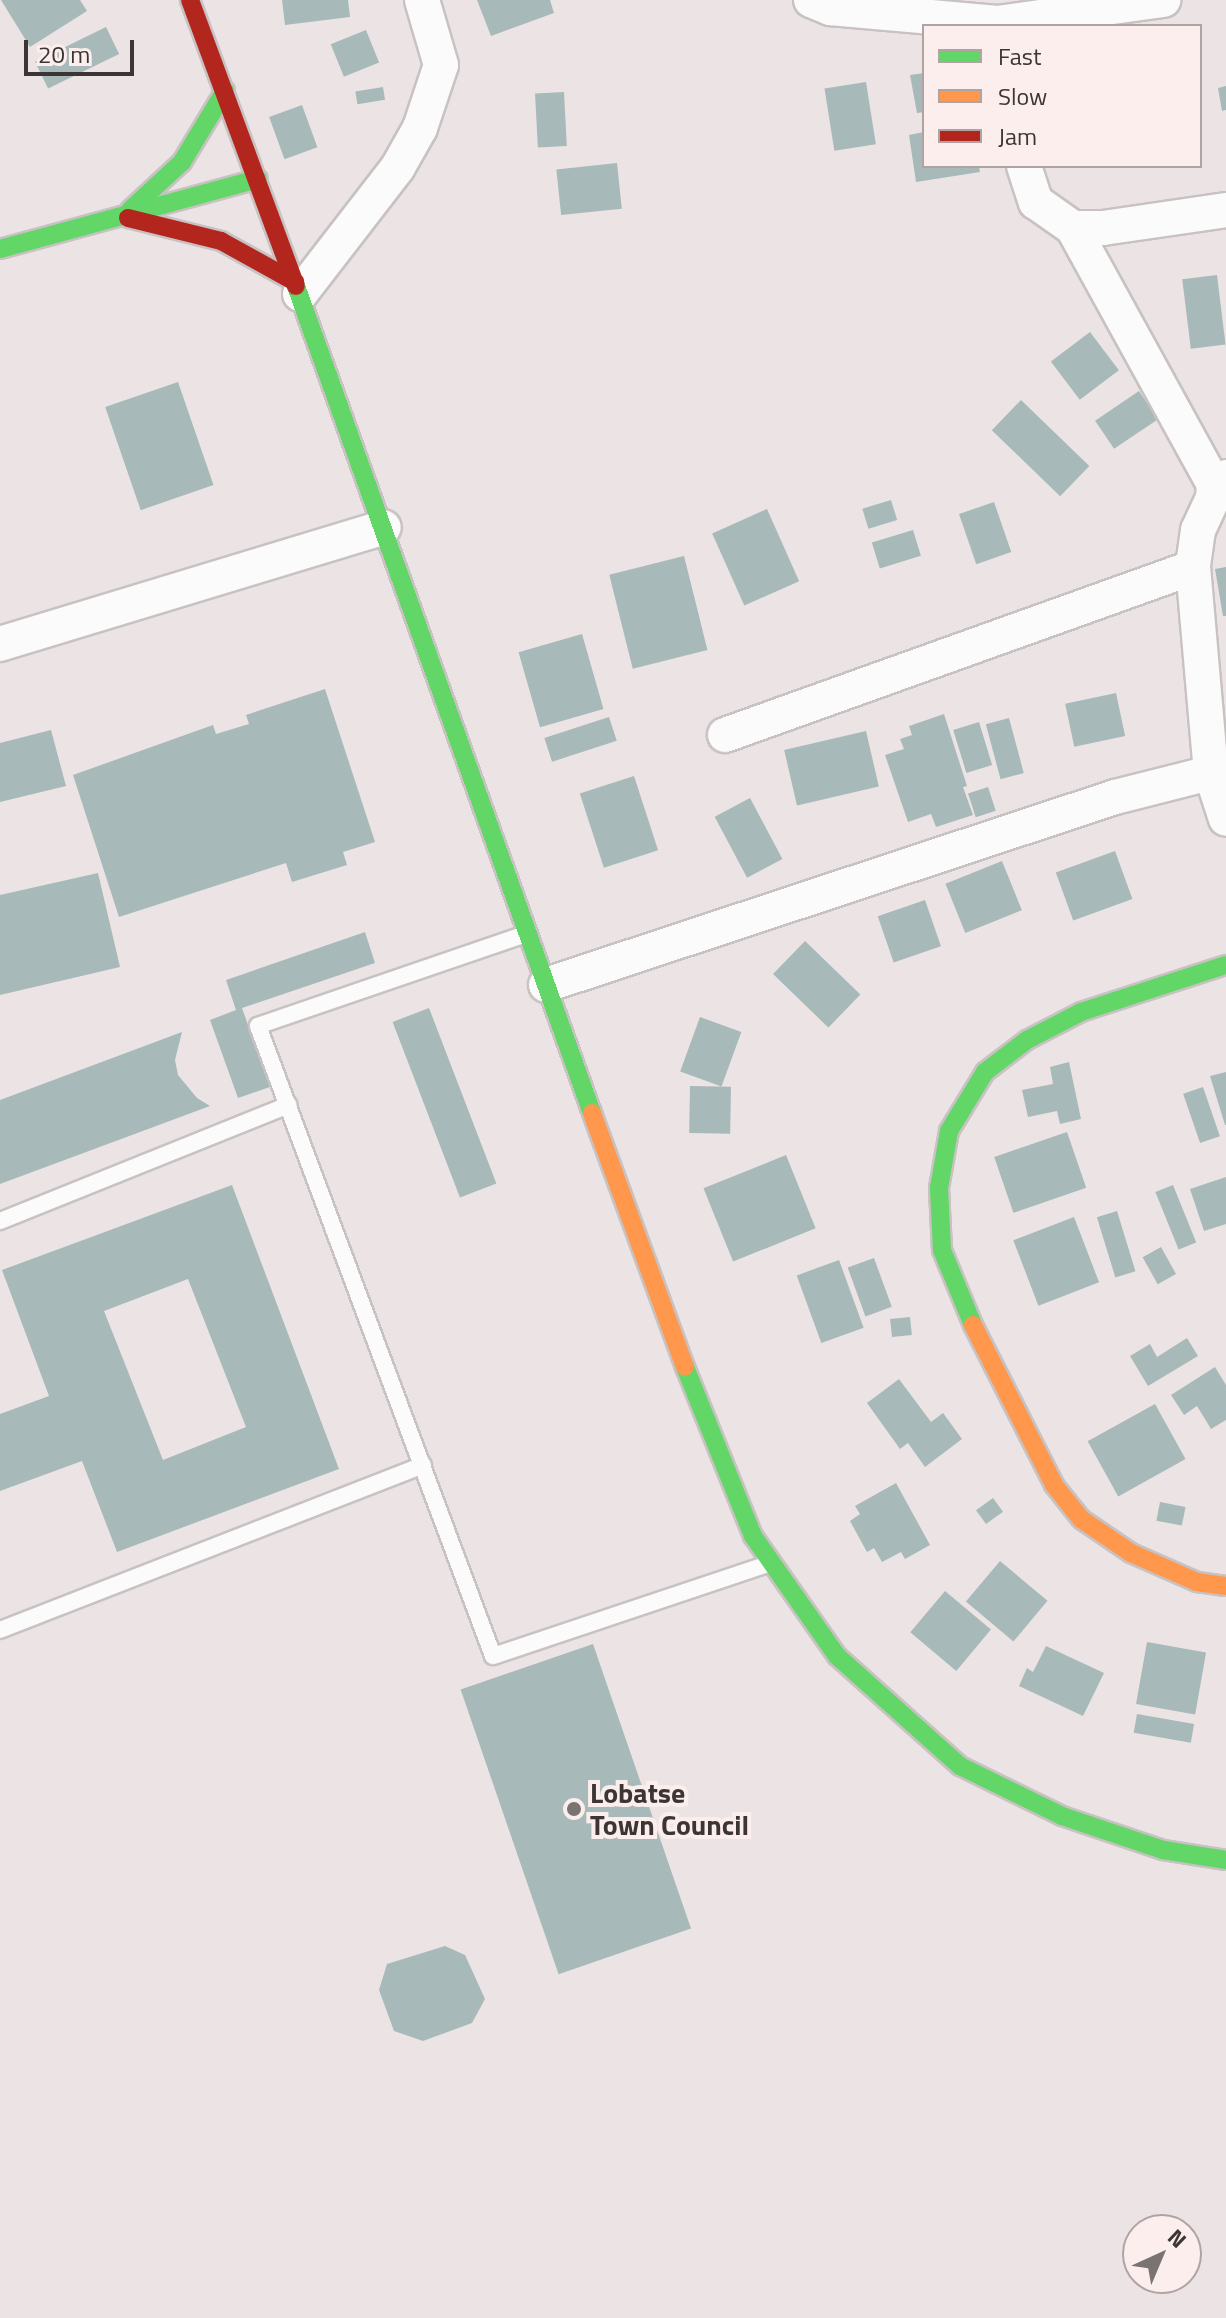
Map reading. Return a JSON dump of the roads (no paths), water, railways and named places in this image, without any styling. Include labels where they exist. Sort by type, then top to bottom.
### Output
[{"type":"street","points":[[190,0],[300,294],[718,1457],[753,1536],[837,1656],[960,1766],[1062,1816],[1163,1850],[1226,1860]]},
{"type":"street","points":[[300,294],[398,167],[420,128],[434,94],[441,65],[422,0]]},
{"type":"street","points":[[811,0],[830,8],[987,24]]},
{"type":"street","points":[[1004,24],[1163,0]]},
{"type":"street","points":[[122,216],[182,162],[225,91]]},
{"type":"street","points":[[1025,168],[1036,202],[1073,228],[1220,480],[1198,530],[1193,567],[1226,819]]},
{"type":"street","points":[[0,249],[258,179]]},
{"type":"street","points":[[1073,228],[1103,228],[1226,210]]},
{"type":"street","points":[[122,216],[221,241],[300,294]]},
{"type":"street","points":[[0,644],[384,527]]},
{"type":"street","points":[[725,735],[1193,567]]},
{"type":"street","points":[[546,985],[1115,797],[1219,771]]},
{"type":"street","points":[[1226,965],[1081,1012],[1027,1040],[985,1072],[949,1131],[939,1188],[942,1250],[989,1362],[1054,1485],[1081,1519],[1131,1553],[1197,1582],[1226,1586]]},
{"type":"lane","points":[[528,933],[258,1026],[493,1656],[772,1563]]},
{"type":"lane","points":[[0,1221],[289,1105]]},
{"type":"lane","points":[[0,1630],[423,1465]]},
{"type":"place","name":"Lobatse Town Council","points":[[574,1809]]}]
